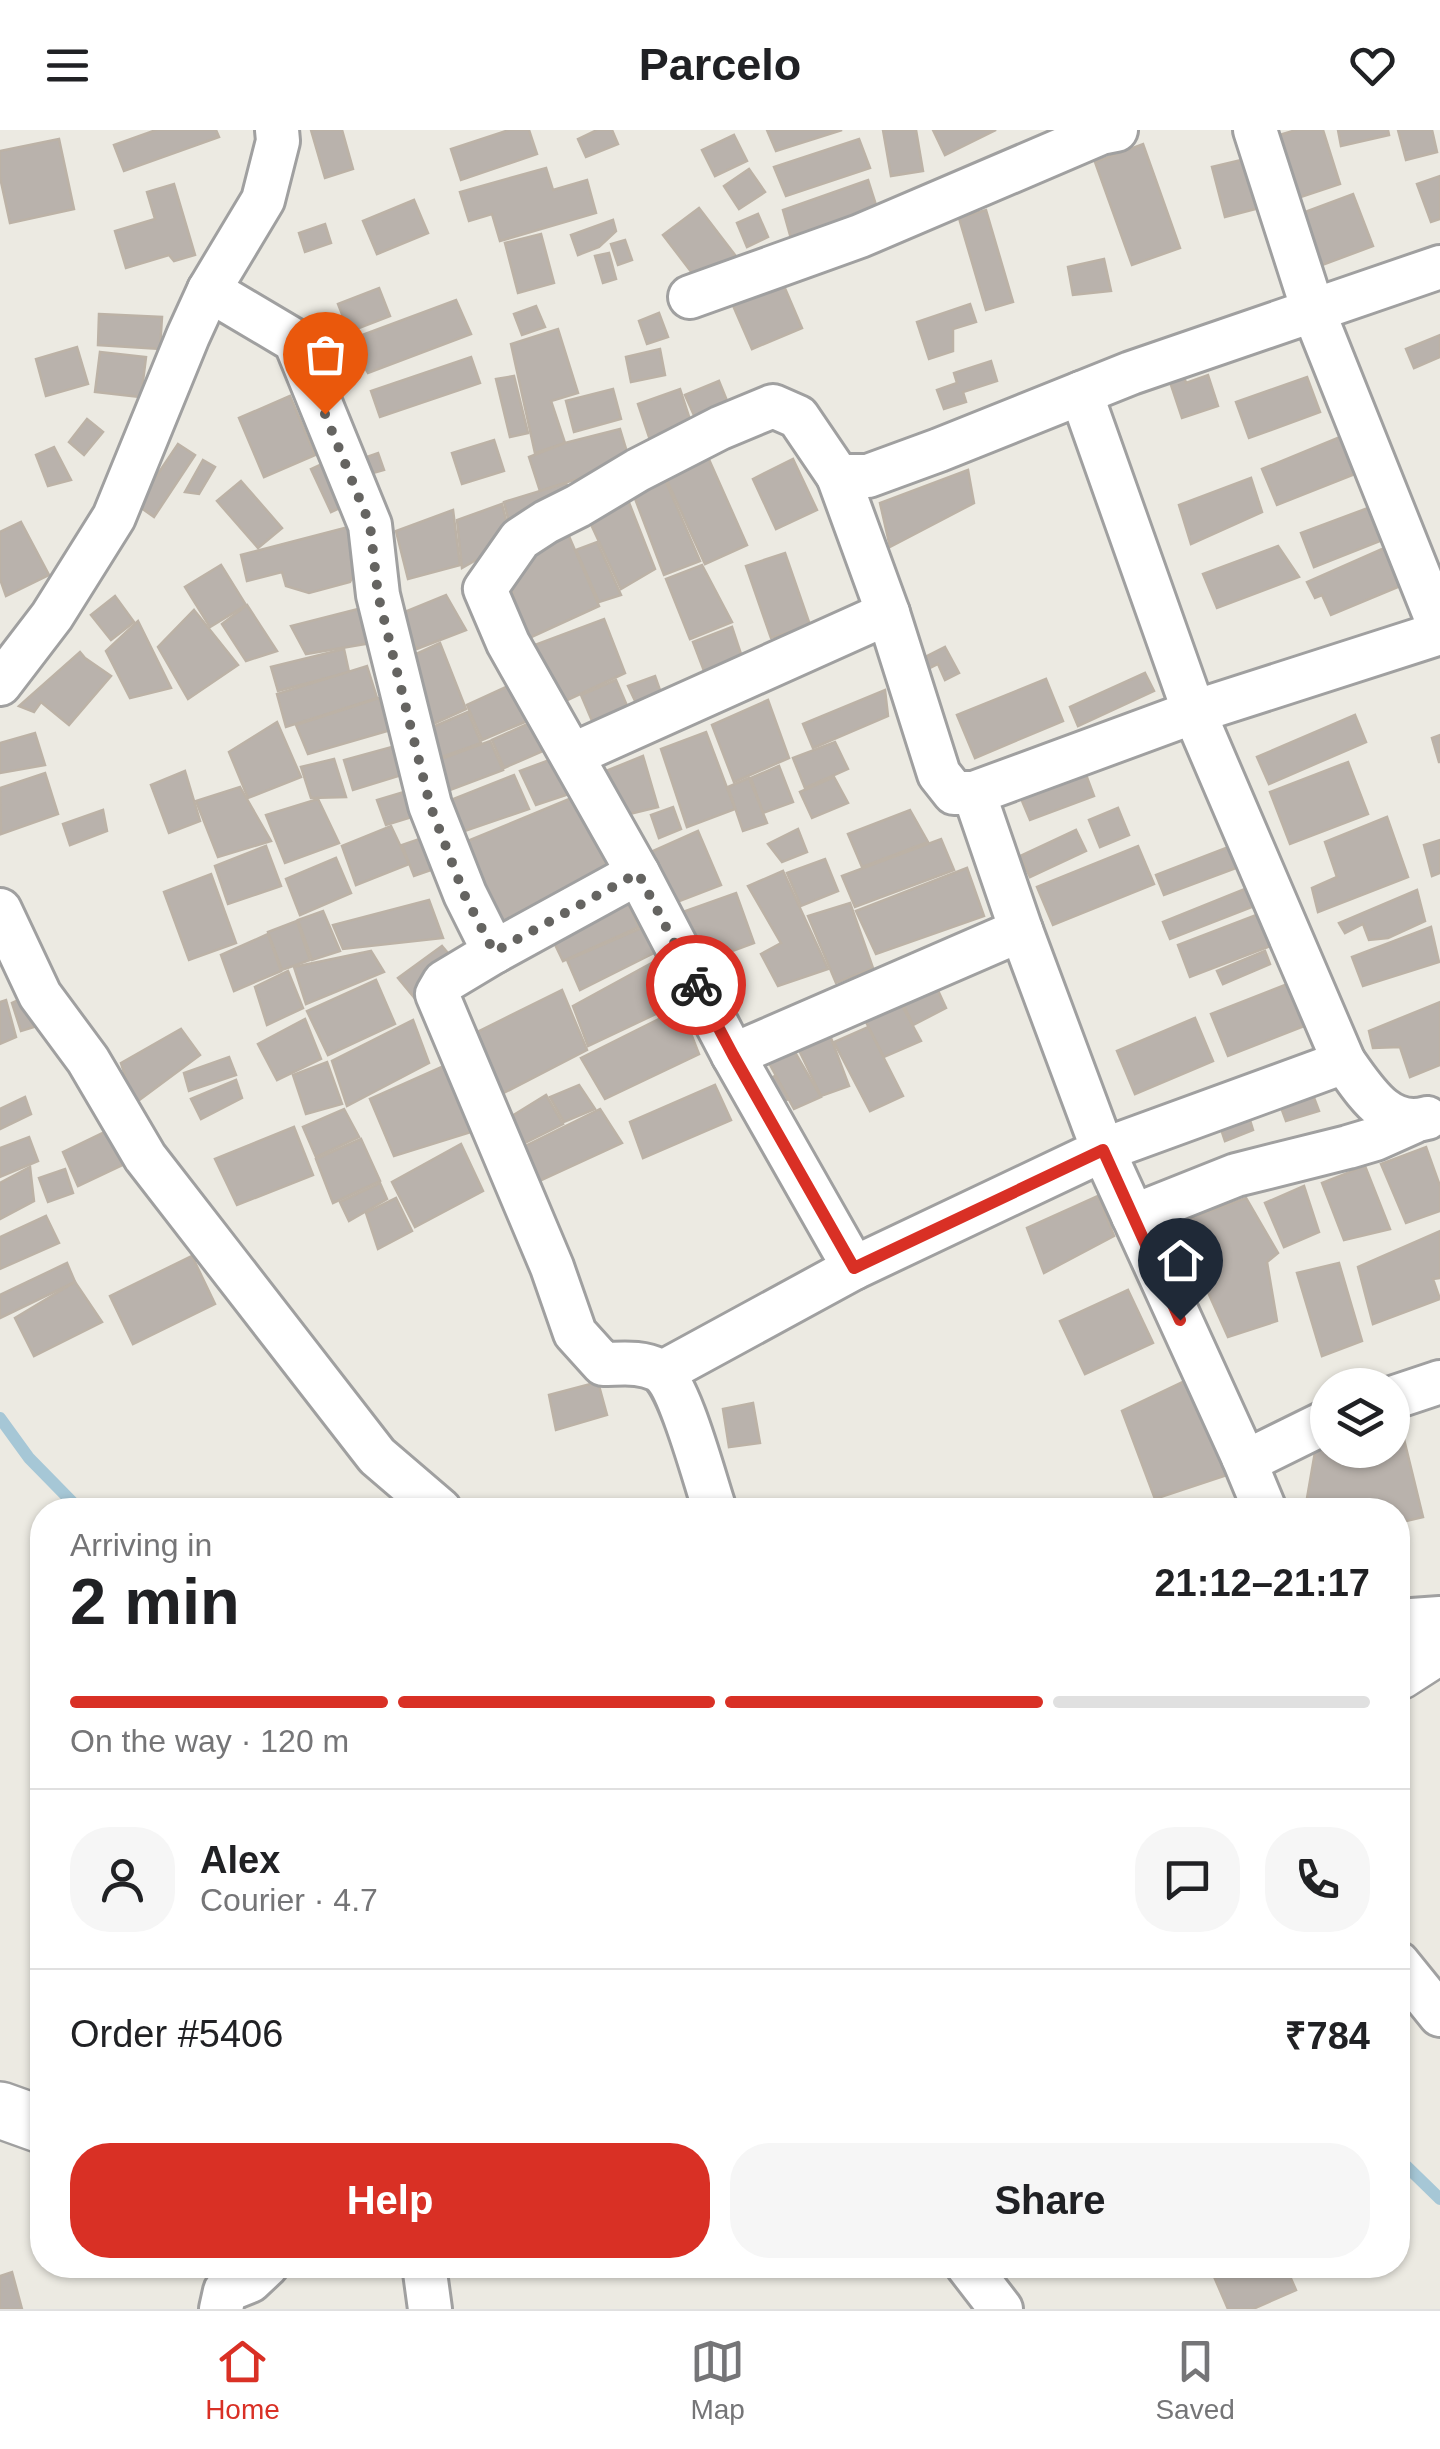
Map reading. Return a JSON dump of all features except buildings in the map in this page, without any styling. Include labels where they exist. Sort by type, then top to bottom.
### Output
[{"type":"street","points":[[0,684],[52,616],[114,517],[209,290],[263,200],[278,141],[277,130]]},
{"type":"street","points":[[690,297],[860,236],[1116,130]]},
{"type":"street","points":[[854,1268],[508,644],[485,589],[520,538],[671,453],[773,406],[798,417],[838,476],[888,613],[939,774],[954,793],[974,793],[1194,712],[1440,630],[1312,310],[1255,130]]},
{"type":"street","points":[[838,476],[868,476],[1131,373],[1440,267]]},
{"type":"street","points":[[209,290],[295,341],[370,525],[378,595],[430,805],[464,894],[494,952]]},
{"type":"street","points":[[1081,393],[1194,712],[1344,1062],[1378,1107],[1426,1118]]},
{"type":"street","points":[[572,755],[888,613]]},
{"type":"street","points":[[974,793],[1103,1150],[1259,1498]]},
{"type":"street","points":[[638,873],[444,982],[437,994],[552,1266],[576,1333],[603,1364],[639,1363],[663,1372],[679,1398],[711,1498]]},
{"type":"street","points":[[0,910],[40,995],[88,1060],[145,1157],[377,1456],[426,1498]]},
{"type":"street","points":[[733,1055],[1021,930]]},
{"type":"street","points":[[663,1372],[854,1268],[1103,1150],[1344,1062]]},
{"type":"street","points":[[1133,1216],[1236,1174],[1348,1147],[1426,1118]]},
{"type":"street","points":[[1410,1392],[1440,1382]]},
{"type":"street","points":[[1243,1457],[1260,1454],[1310,1430]]},
{"type":"street","points":[[1410,1620],[1440,1618]]},
{"type":"street","points":[[1410,1664],[1440,1645]]},
{"type":"street","points":[[1410,1978],[1440,2015]]},
{"type":"street","points":[[0,2110],[30,2120]]},
{"type":"street","points":[[221,2309],[225,2291],[253,2278]]},
{"type":"street","points":[[426,2278],[430,2309]]},
{"type":"street","points":[[976,2278],[1001,2309]]},
{"type":"waterway","points":[[0,1418],[29,1458],[68,1498]]},
{"type":"waterway","points":[[1410,2170],[1440,2199]]},
{"type":"way so far","points":[[325,414],[370,525],[378,595],[430,805],[464,894],[494,952],[638,873],[696,985]]},
{"type":"route","points":[[696,985],[854,1268],[1103,1150],[1180,1320]]}]
